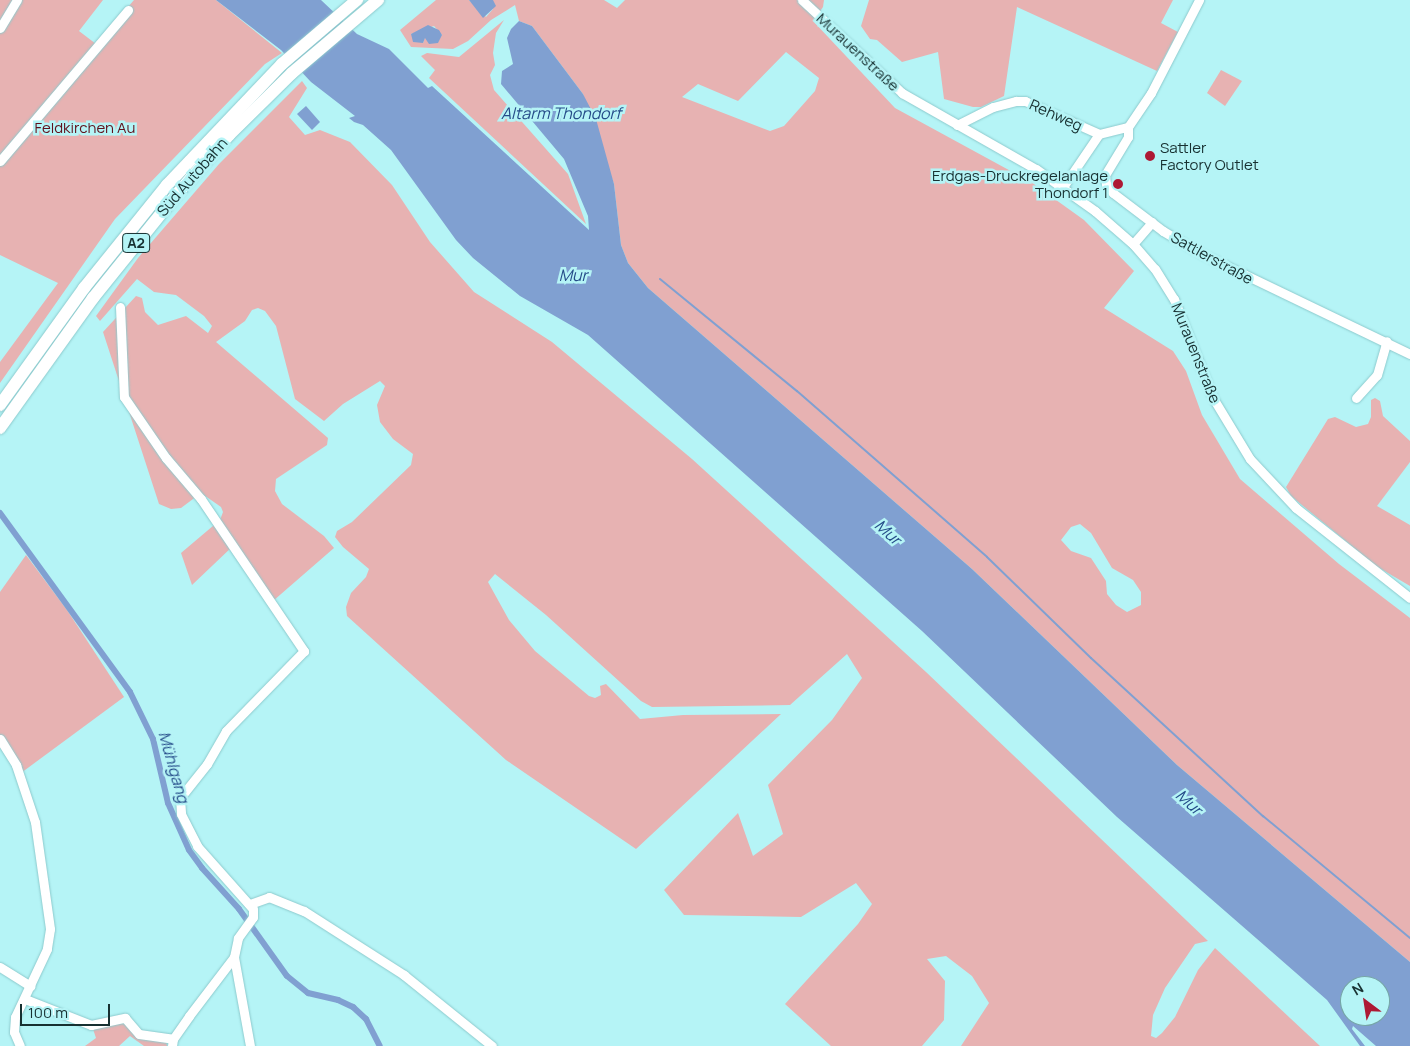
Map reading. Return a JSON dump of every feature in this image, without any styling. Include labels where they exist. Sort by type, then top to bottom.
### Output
[{"type":"highway","name":"Süd Autobahn","points":[[0,428],[134,246],[229,135],[350,14],[357,0]]},
{"type":"highway","name":"Süd Autobahn","points":[[0,405],[84,288],[161,192],[220,125],[282,64],[350,14],[378,0]]},
{"type":"street","points":[[0,28],[17,0]]},
{"type":"street","name":"Murauenstraße","points":[[802,0],[902,93],[1063,187],[1133,244],[1155,269],[1174,299],[1213,398],[1250,459],[1296,508],[1410,598]]},
{"type":"street","name":"Sattlerstraße","points":[[1199,0],[1151,93],[1128,127],[1128,136],[1106,172],[1105,181],[1113,193],[1152,222],[1202,254],[1272,290],[1387,341],[1410,354]]},
{"type":"street","points":[[0,161],[128,10]]},
{"type":"street","name":"Rehweg","points":[[957,125],[994,107],[1025,101],[1099,134],[1128,127]]},
{"type":"street","name":"Rehweg","points":[[1063,187],[1099,134]]},
{"type":"street","points":[[1133,244],[1152,222]]},
{"type":"street","points":[[120,307],[124,397],[166,458],[201,499],[304,650],[226,731],[207,764],[180,798],[181,814],[197,846],[250,904],[254,913],[238,938],[234,958],[250,1046]]},
{"type":"street","points":[[1356,398],[1377,375],[1387,341]]},
{"type":"street","points":[[0,738],[16,765],[35,822],[47,890],[48,944],[14,1025],[20,1046]]},
{"type":"street","points":[[250,904],[269,897],[304,911],[404,975],[492,1046]]},
{"type":"street","points":[[24,999],[91,1025],[125,1018],[139,1034],[173,1043],[220,973],[234,958]]},
{"type":"street","points":[[0,968],[30,986]]},
{"type":"green space","name":"Feldkirchen Au","points":[[0,0],[103,0],[79,31],[96,44],[134,0],[216,0],[282,53],[265,64],[115,219],[0,383],[0,362],[58,283],[0,255]]},
{"type":"green space","points":[[436,0],[469,0],[486,17],[493,9],[491,0],[604,0],[617,8],[625,0],[824,0],[823,7],[813,21],[895,108],[1031,182],[1084,220],[1134,271],[1104,308],[1173,351],[1186,371],[1202,415],[1240,479],[1339,564],[1410,618],[1410,962],[1177,765],[972,569],[648,288],[628,263],[621,245],[614,184],[583,94],[532,26],[519,21],[515,5],[491,20],[468,41],[453,49],[411,47],[400,30]],"holes":[[[434,26],[442,35],[434,40],[425,37],[423,43],[411,34]],[[786,52],[819,78],[815,91],[784,126],[770,131],[682,97],[698,84],[738,101]],[[1080,524],[1091,533],[1112,568],[1133,580],[1141,592],[1141,605],[1127,612],[1116,605],[1107,594],[1106,581],[1091,558],[1071,551],[1061,540],[1071,527]]]},
{"type":"green space","points":[[869,0],[1173,0],[1161,23],[1178,32],[1157,71],[1017,7],[1004,96],[981,107],[973,107],[944,99],[938,52],[902,62],[877,40],[870,39],[861,26]]},
{"type":"green space","points":[[504,20],[496,33],[493,53],[495,65],[490,75],[494,90],[568,174],[586,224],[429,78],[435,70],[421,56],[427,53],[459,57]]},
{"type":"green space","points":[[1221,70],[1242,81],[1225,106],[1207,93]]},
{"type":"green space","points":[[302,81],[307,88],[289,117],[305,135],[320,130],[350,142],[392,185],[430,242],[474,292],[552,342],[692,459],[926,672],[1208,941],[1195,944],[1165,988],[1153,1015],[1151,1036],[1156,1038],[1175,1017],[1198,970],[1215,948],[1320,1046],[961,1046],[989,1003],[972,976],[946,956],[927,959],[945,981],[944,1020],[922,1046],[831,1046],[785,1004],[858,924],[872,904],[856,883],[801,917],[684,915],[664,890],[738,813],[753,856],[783,834],[768,785],[832,720],[862,678],[847,654],[790,705],[652,707],[641,701],[546,615],[495,574],[488,582],[509,620],[535,651],[589,696],[595,698],[601,695],[600,686],[606,684],[640,719],[683,715],[781,714],[636,849],[506,760],[347,616],[346,607],[351,593],[366,577],[369,569],[343,547],[335,537],[337,531],[352,522],[411,465],[413,454],[393,439],[380,422],[377,405],[385,386],[380,381],[343,404],[324,421],[295,399],[276,326],[265,311],[258,308],[252,310],[245,321],[216,342],[328,438],[327,445],[276,479],[275,491],[282,504],[324,536],[334,548],[273,601],[233,546],[192,585],[181,553],[220,520],[223,512],[221,507],[201,493],[181,508],[171,509],[159,504],[103,332],[136,296],[142,298],[145,312],[158,325],[186,316],[208,333],[212,326],[204,316],[176,295],[154,292],[137,279],[100,321],[96,316],[138,258],[219,164]]},
{"type":"green space","points":[[1375,398],[1380,401],[1383,416],[1410,441],[1410,462],[1377,506],[1410,525],[1410,586],[1376,566],[1291,496],[1286,487],[1328,419],[1335,417],[1356,427],[1368,424],[1371,417],[1371,400]]},
{"type":"green space","points":[[26,555],[67,610],[124,697],[21,773],[0,735],[0,592]]},
{"type":"green space","points":[[123,1021],[134,1032],[166,1040],[167,1046],[144,1046],[130,1036],[119,1046],[85,1046],[96,1038],[93,1029]]},
{"type":"water","name":"Mur","points":[[216,0],[321,0],[357,34],[389,49],[428,88],[432,86],[589,230],[588,216],[564,159],[501,84],[502,71],[513,64],[507,38],[511,29],[519,21],[532,26],[583,94],[596,119],[614,184],[621,245],[628,263],[648,288],[972,569],[1177,765],[1410,962],[1410,1046],[1376,1046],[1353,1026],[1390,1026],[1390,976],[1340,976],[1340,1018],[1327,1000],[1117,817],[922,631],[588,335],[520,296],[473,258],[456,240],[391,150],[363,125],[349,118],[355,116],[311,82],[281,50]]},
{"type":"water","points":[[469,0],[493,0],[496,6],[483,18]]},
{"type":"water","points":[[428,25],[439,30],[442,35],[438,43],[429,44],[425,38],[423,43],[413,42],[411,34]]},
{"type":"water","points":[[306,106],[320,122],[312,130],[297,114]]},
{"type":"water","name":"Mur","points":[[1346,1026],[1353,1026],[1352,1029],[1365,1046],[1360,1046]]},
{"type":"waterway","points":[[660,279],[797,391],[987,557],[1091,658],[1263,816],[1410,938]]},
{"type":"waterway","name":"Mühlgang","points":[[0,513],[130,692],[153,739],[168,803],[189,850],[202,868],[239,909],[287,976],[308,993],[338,1000],[353,1007],[366,1019],[380,1046]]},
{"type":"place","name":"Sattler Factory Outlet","points":[[1150,156]]},
{"type":"place","name":"Erdgas-Druckregelanlage Thondorf 1","points":[[1118,184]]},
{"type":"water label","name":"Altarm Thondorf","points":[[561,113]]}]
